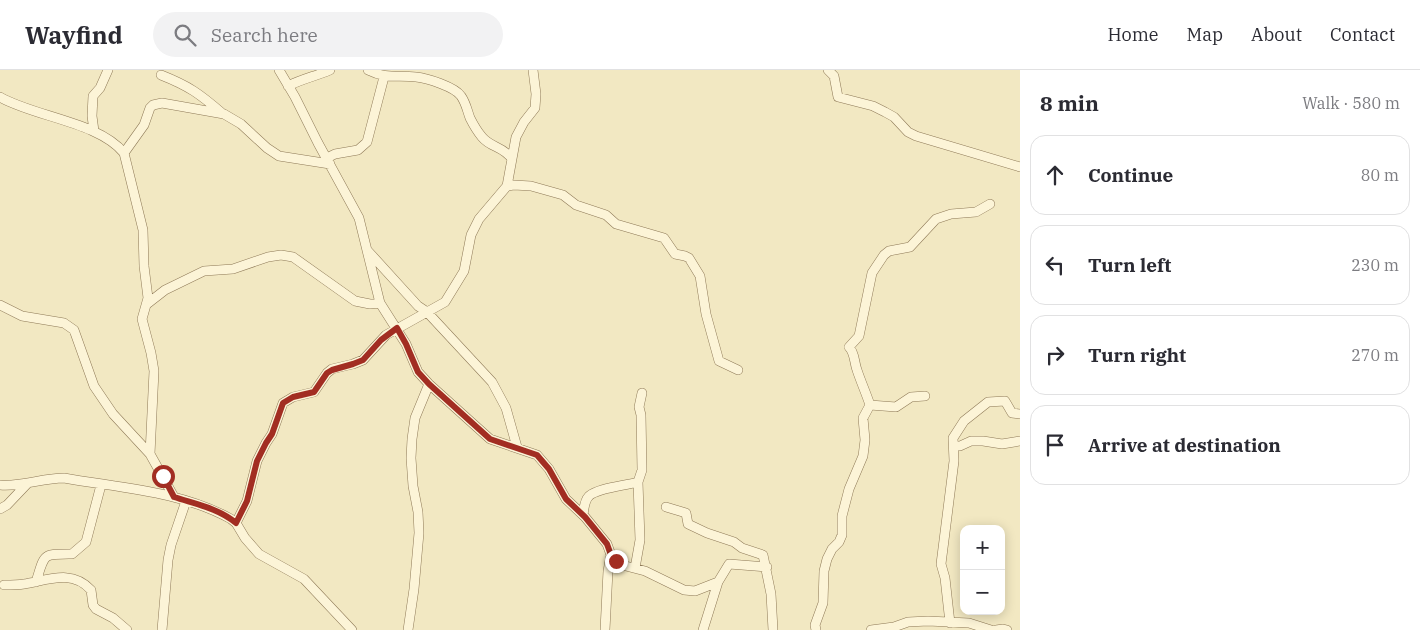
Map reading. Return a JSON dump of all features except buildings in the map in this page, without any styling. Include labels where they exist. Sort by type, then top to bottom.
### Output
[{"type":"street","points":[[94,131],[92,116],[93,96],[100,88],[108,70]]},
{"type":"street","points":[[279,70],[360,218],[380,303],[406,344],[418,372],[490,439],[537,455],[549,469],[566,499],[583,515],[607,544],[611,555],[622,565],[645,571],[684,590],[695,591],[718,582]]},
{"type":"street","points":[[288,86],[330,70]]},
{"type":"street","points":[[368,70],[384,76],[419,74],[454,89],[461,96],[470,118],[483,139],[489,144],[505,151],[512,159]]},
{"type":"street","points":[[236,523],[247,501],[257,461],[272,434],[283,403],[293,397],[314,392],[327,373],[363,360],[381,340],[397,328],[444,302],[450,295],[464,271],[470,242],[479,219],[507,186],[517,132],[536,108],[533,70]]},
{"type":"street","points":[[828,70],[834,76],[838,97],[873,106],[885,112],[894,117],[911,134],[1020,167]]},
{"type":"street","points":[[160,75],[182,83],[199,93],[224,114],[241,124],[266,148],[279,156],[329,161]]},
{"type":"street","points":[[329,161],[335,154],[358,150],[367,142],[384,76]]},
{"type":"street","points":[[0,97],[12,104],[94,131],[118,146],[124,153],[143,230],[147,304],[142,319],[154,371],[150,454]]},
{"type":"street","points":[[124,153],[144,125],[150,108],[157,103],[224,114]]},
{"type":"street","points":[[507,186],[531,186],[563,195],[576,205],[606,215],[616,224],[664,238],[675,254],[689,258],[700,276],[706,314],[716,356],[722,363],[738,370]]},
{"type":"street","points":[[816,630],[815,625],[823,603],[824,571],[827,559],[842,535],[842,516],[863,456],[865,440],[863,418],[870,405],[849,346],[859,336],[872,273],[884,255],[889,251],[910,247],[936,219],[950,214],[976,212],[990,204]]},
{"type":"street","points":[[367,250],[492,382],[506,408],[517,447]]},
{"type":"street","points":[[147,304],[164,290],[204,271],[233,269],[268,257],[281,255],[293,257],[355,301],[370,304],[380,303]]},
{"type":"street","points":[[0,304],[22,316],[69,325],[77,336],[94,386],[113,414],[150,454],[174,497]]},
{"type":"street","points":[[408,630],[414,589],[419,528],[413,486],[412,439],[415,418],[429,384]]},
{"type":"street","points":[[635,568],[640,540],[638,482],[642,470],[641,415],[639,407],[642,393]]},
{"type":"street","points":[[870,405],[896,408],[911,396],[925,396]]},
{"type":"street","points":[[950,622],[942,564],[954,461],[953,438],[964,422],[988,402],[1005,401],[1012,413],[1020,414]]},
{"type":"street","points":[[954,446],[960,446],[971,441],[1002,444],[1020,441]]},
{"type":"street","points":[[0,485],[12,486],[51,478],[64,478],[149,492],[199,503],[217,511],[236,523],[245,538],[259,554],[304,579],[352,630]]},
{"type":"street","points":[[583,515],[584,505],[588,497],[601,489],[638,482]]},
{"type":"street","points":[[0,510],[27,484]]},
{"type":"street","points":[[36,582],[43,558],[49,554],[72,554],[86,542],[101,485]]},
{"type":"street","points":[[163,628],[168,560],[171,545],[186,501]]},
{"type":"street","points":[[666,507],[686,513],[688,524],[696,528],[726,538],[742,548],[763,555],[772,594],[773,630]]},
{"type":"street","points":[[605,630],[608,571],[611,555]]},
{"type":"street","points":[[703,630],[718,582],[729,564],[766,567]]},
{"type":"street","points":[[4,585],[36,582],[54,577],[78,580],[91,590],[93,605],[96,609],[113,618],[127,630]]},
{"type":"street","points":[[871,630],[950,622],[969,623],[991,630]]},
{"type":"street","points":[[996,630],[1003,628],[1007,630]]},
{"type":"route","points":[[163,476],[174,497],[199,503],[232,519],[236,523],[247,501],[257,461],[272,434],[283,403],[293,397],[309,394],[317,390],[327,373],[332,370],[363,360],[381,340],[397,328],[411,353],[418,372],[429,384],[490,439],[537,455],[542,460],[566,499],[575,506],[607,544],[611,555],[616,561]]}]
